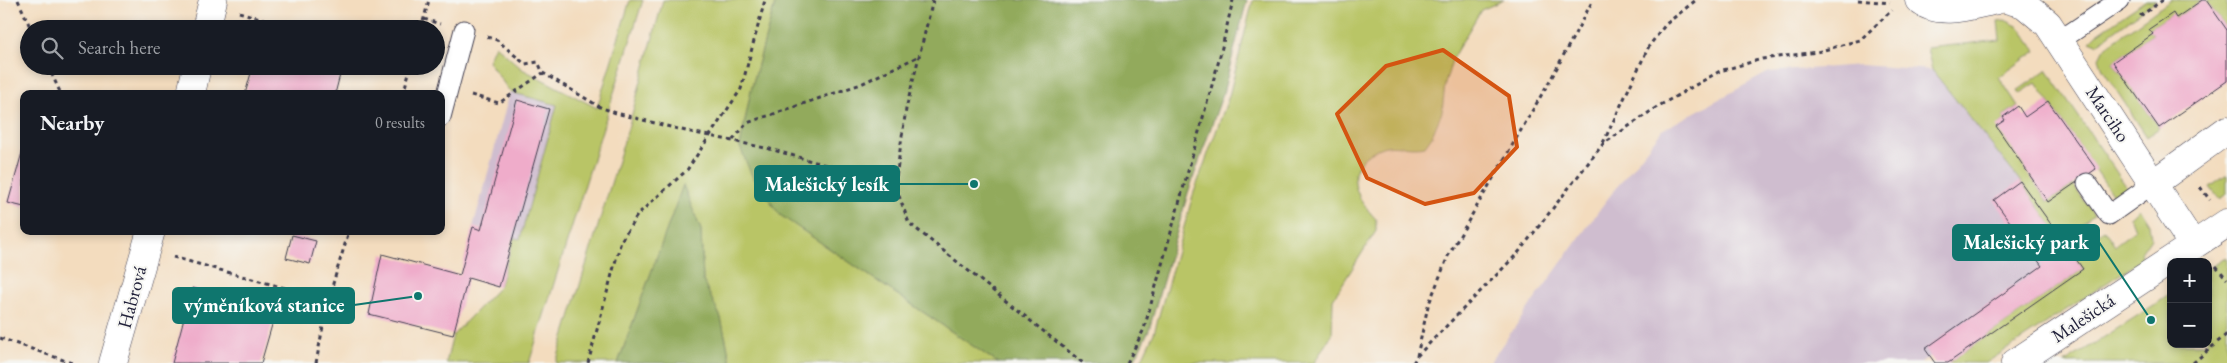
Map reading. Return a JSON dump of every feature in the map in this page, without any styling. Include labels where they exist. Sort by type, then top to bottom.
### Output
[{"type":"street","points":[[1919,0],[1927,6],[1942,9],[1997,0]]},
{"type":"street","name":"Marciho","points":[[2009,0],[2024,4],[2048,24],[2193,245]]},
{"type":"street","points":[[192,90],[195,75]]},
{"type":"street","points":[[2154,183],[2227,130]]},
{"type":"street","name":"Malešická","points":[[2015,363],[2227,223]]},
{"type":"street","name":"Habrová","points":[[113,363],[150,235]]},
{"type":"lane","points":[[2059,41],[2120,0]]},
{"type":"lane","points":[[445,104],[464,30]]},
{"type":"lane","points":[[2087,183],[2109,215],[2154,183]]},
{"type":"path","points":[[18,0],[27,20]]},
{"type":"path","points":[[423,20],[429,0]]},
{"type":"path","points":[[588,363],[621,241],[638,214],[687,170],[741,89],[765,0]]},
{"type":"path","points":[[933,0],[906,109],[895,185],[908,223],[1083,363]]},
{"type":"path","points":[[1127,363],[1144,329],[1219,60],[1233,0]]},
{"type":"path","points":[[1413,363],[1428,306],[1448,256],[1553,75],[1593,0]]},
{"type":"path","points":[[1416,356],[1518,254],[1603,144],[1649,46],[1666,24],[1696,0]]},
{"type":"path","points":[[1603,144],[1657,107],[1720,71],[1762,59],[1795,57],[1860,40],[1899,4],[1858,0]]},
{"type":"path","points":[[210,11],[254,20]]},
{"type":"path","points":[[497,40],[525,64],[538,62],[543,73],[600,107],[732,140],[895,185]]},
{"type":"path","points":[[732,140],[747,123],[861,84],[919,56]]},
{"type":"path","points":[[449,90],[499,103],[543,73]]},
{"type":"path","points":[[52,75],[59,90]]},
{"type":"path","points":[[404,90],[408,75]]},
{"type":"path","points":[[316,363],[328,300],[348,235]]},
{"type":"path","points":[[165,255],[328,300]]},
{"type":"path","points":[[2193,363],[2227,334]]},
{"type":"path","points":[[0,338],[72,363]]},
{"type":"highlighted area","points":[[1443,50],[1509,96],[1517,147],[1474,193],[1425,204],[1367,178],[1337,114],[1386,66]]},
{"type":"shaded area","points":[[1860,65],[1932,70],[2020,181],[2083,269],[1919,363],[1489,363],[1605,202],[1662,130],[1769,72]]},
{"type":"shaded area","points":[[510,92],[557,105],[520,240],[473,227]]},
{"type":"green space","points":[[630,0],[643,0],[529,363],[446,363],[453,335],[499,287],[514,238],[520,239],[557,105],[510,92],[488,61],[495,45],[522,69],[597,108]]},
{"type":"green space","points":[[663,0],[776,0],[751,90],[740,147],[780,215],[998,363],[731,363],[721,318],[703,281],[701,230],[683,186],[618,363],[556,363],[629,125]]},
{"type":"green space","points":[[776,0],[1247,0],[1223,93],[1188,193],[1149,330],[1133,363],[998,363],[780,215],[752,176],[740,147],[751,90]]},
{"type":"green space","points":[[1253,0],[1504,0],[1481,10],[1453,57],[1445,84],[1442,112],[1432,136],[1425,146],[1382,147],[1369,154],[1356,169],[1356,187],[1369,212],[1376,219],[1376,231],[1333,299],[1332,334],[1314,363],[1140,363],[1154,333],[1193,195],[1229,96]]},
{"type":"green space","points":[[2146,0],[2156,0],[2097,44],[2090,41],[2096,35]]},
{"type":"green space","points":[[2171,0],[2202,0],[2176,18],[2173,13],[2149,29],[2153,34],[2113,62],[2159,128],[2147,137],[2103,70],[2099,58],[2104,48]]},
{"type":"green space","points":[[2206,0],[2227,0],[2227,30]]},
{"type":"green space","points":[[2005,20],[2019,27],[2036,51],[1999,77],[2018,106],[2003,116],[2005,120],[1997,126],[2048,202],[2073,185],[2094,214],[2079,225],[2089,240],[2104,230],[2115,245],[2135,230],[2130,217],[2139,208],[2149,224],[2151,238],[2140,254],[2143,259],[1986,363],[1948,363],[2083,269],[2020,181],[1932,70],[1927,48],[2000,40],[1998,21]]},
{"type":"green space","points":[[2047,70],[2128,189],[2122,193],[2113,195],[2036,83],[2019,94],[2017,91]]},
{"type":"green space","points":[[2227,175],[2227,194],[2219,199],[2210,187]]},
{"type":"green space","points":[[683,185],[701,230],[703,281],[721,318],[731,363],[618,363]]},
{"type":"green space","points":[[2227,257],[2227,363],[2064,363],[2167,297],[2167,348],[2212,348],[2212,266]]},
{"type":"building","points":[[2202,0],[2206,0],[2227,30],[2227,81],[2159,128],[2113,62],[2153,34],[2149,29],[2173,13],[2176,18]]},
{"type":"building","points":[[250,75],[340,75],[336,90],[246,90]]},
{"type":"building","points":[[517,100],[549,109],[499,287],[468,278],[453,335],[369,314],[382,254],[460,275],[473,227],[481,230]]},
{"type":"building","points":[[2048,101],[2096,169],[2048,202],[1996,126],[2005,120],[2003,117],[2018,106],[2025,117]]},
{"type":"building","points":[[20,160],[20,206],[8,203]]},
{"type":"building","points":[[2020,181],[2083,269],[1948,363],[1935,363],[1925,349],[2042,266],[1994,200]]},
{"type":"building","points":[[292,235],[316,241],[310,264],[286,258]]},
{"type":"building","points":[[192,288],[219,295],[221,291],[250,299],[248,304],[276,311],[261,363],[172,363]]},
{"type":"place","name":"Malešický lesík","points":[[974,184]]},
{"type":"place","name":"výměníková stanice","points":[[418,296]]},
{"type":"place","name":"Malešický park","points":[[2151,320]]}]
